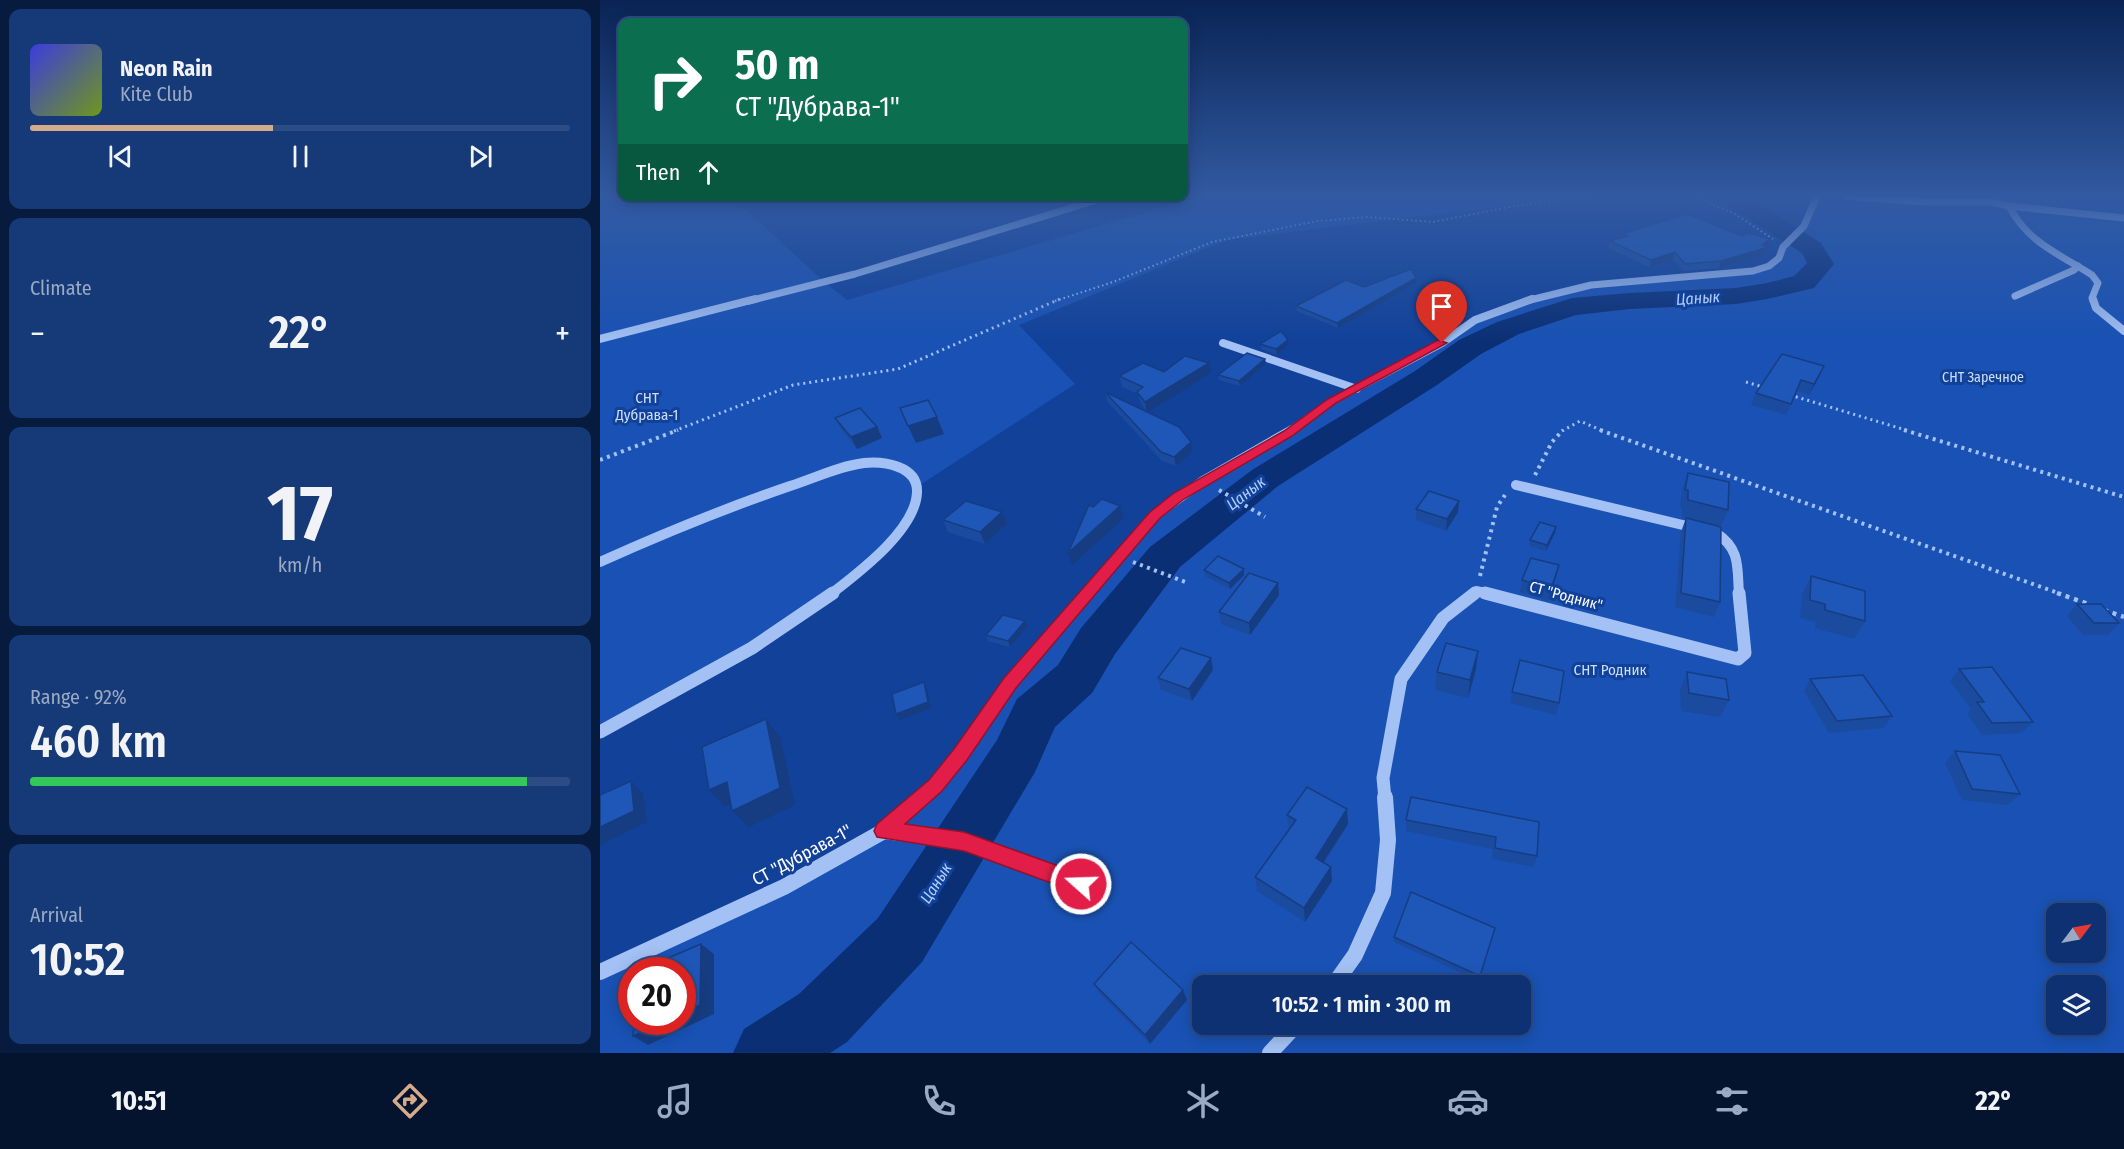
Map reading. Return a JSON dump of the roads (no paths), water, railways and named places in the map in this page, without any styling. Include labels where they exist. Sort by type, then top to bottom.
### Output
[{"type":"street","points":[[600,339],[855,274],[953,245]]},
{"type":"street","name":"СТ \"Дубрава-1\"","points":[[600,972],[784,887],[884,831],[935,785],[960,755],[1010,683],[1155,515],[1203,480],[1288,433],[1332,401],[1442,343],[1475,320],[1517,303],[1591,285],[1753,271],[1769,266],[1779,258],[1785,245]]},
{"type":"street","points":[[2044,245],[2092,274],[2098,283],[2092,298],[2096,308],[2124,331]]},
{"type":"street","points":[[2015,296],[2074,270],[2078,266]]},
{"type":"street","points":[[1223,343],[1357,389]]},
{"type":"street","points":[[600,562],[742,502],[858,465],[882,463],[904,470],[911,476],[916,487],[916,500],[909,516],[867,564],[835,591],[801,617],[751,649],[600,732]]},
{"type":"street","name":"СТ \"Родник\"","points":[[1341,975],[1355,955],[1383,893],[1388,840],[1383,778],[1401,679],[1443,618],[1477,591],[1738,660],[1745,653],[1735,551],[1727,540],[1716,533],[1516,485]]},
{"type":"street","points":[[884,831],[964,842],[1081,884]]},
{"type":"street","points":[[1270,1053],[1287,1035]]},
{"type":"waterway","name":"Цанык","points":[[768,1053],[823,1018],[900,940],[1016,756],[1035,714],[1075,679],[1098,641],[1165,557],[1265,478],[1426,378],[1470,347],[1508,328],[1572,307],[1630,301],[1736,296],[1804,282],[1821,264],[1812,248],[1807,245]]},
{"type":"park label","name":"СНТ Заречное","points":[[1983,377]]},
{"type":"park label","name":"СНТ Дубрава-1","points":[[647,406]]},
{"type":"park label","name":"СНТ Родник","points":[[1610,670]]}]
